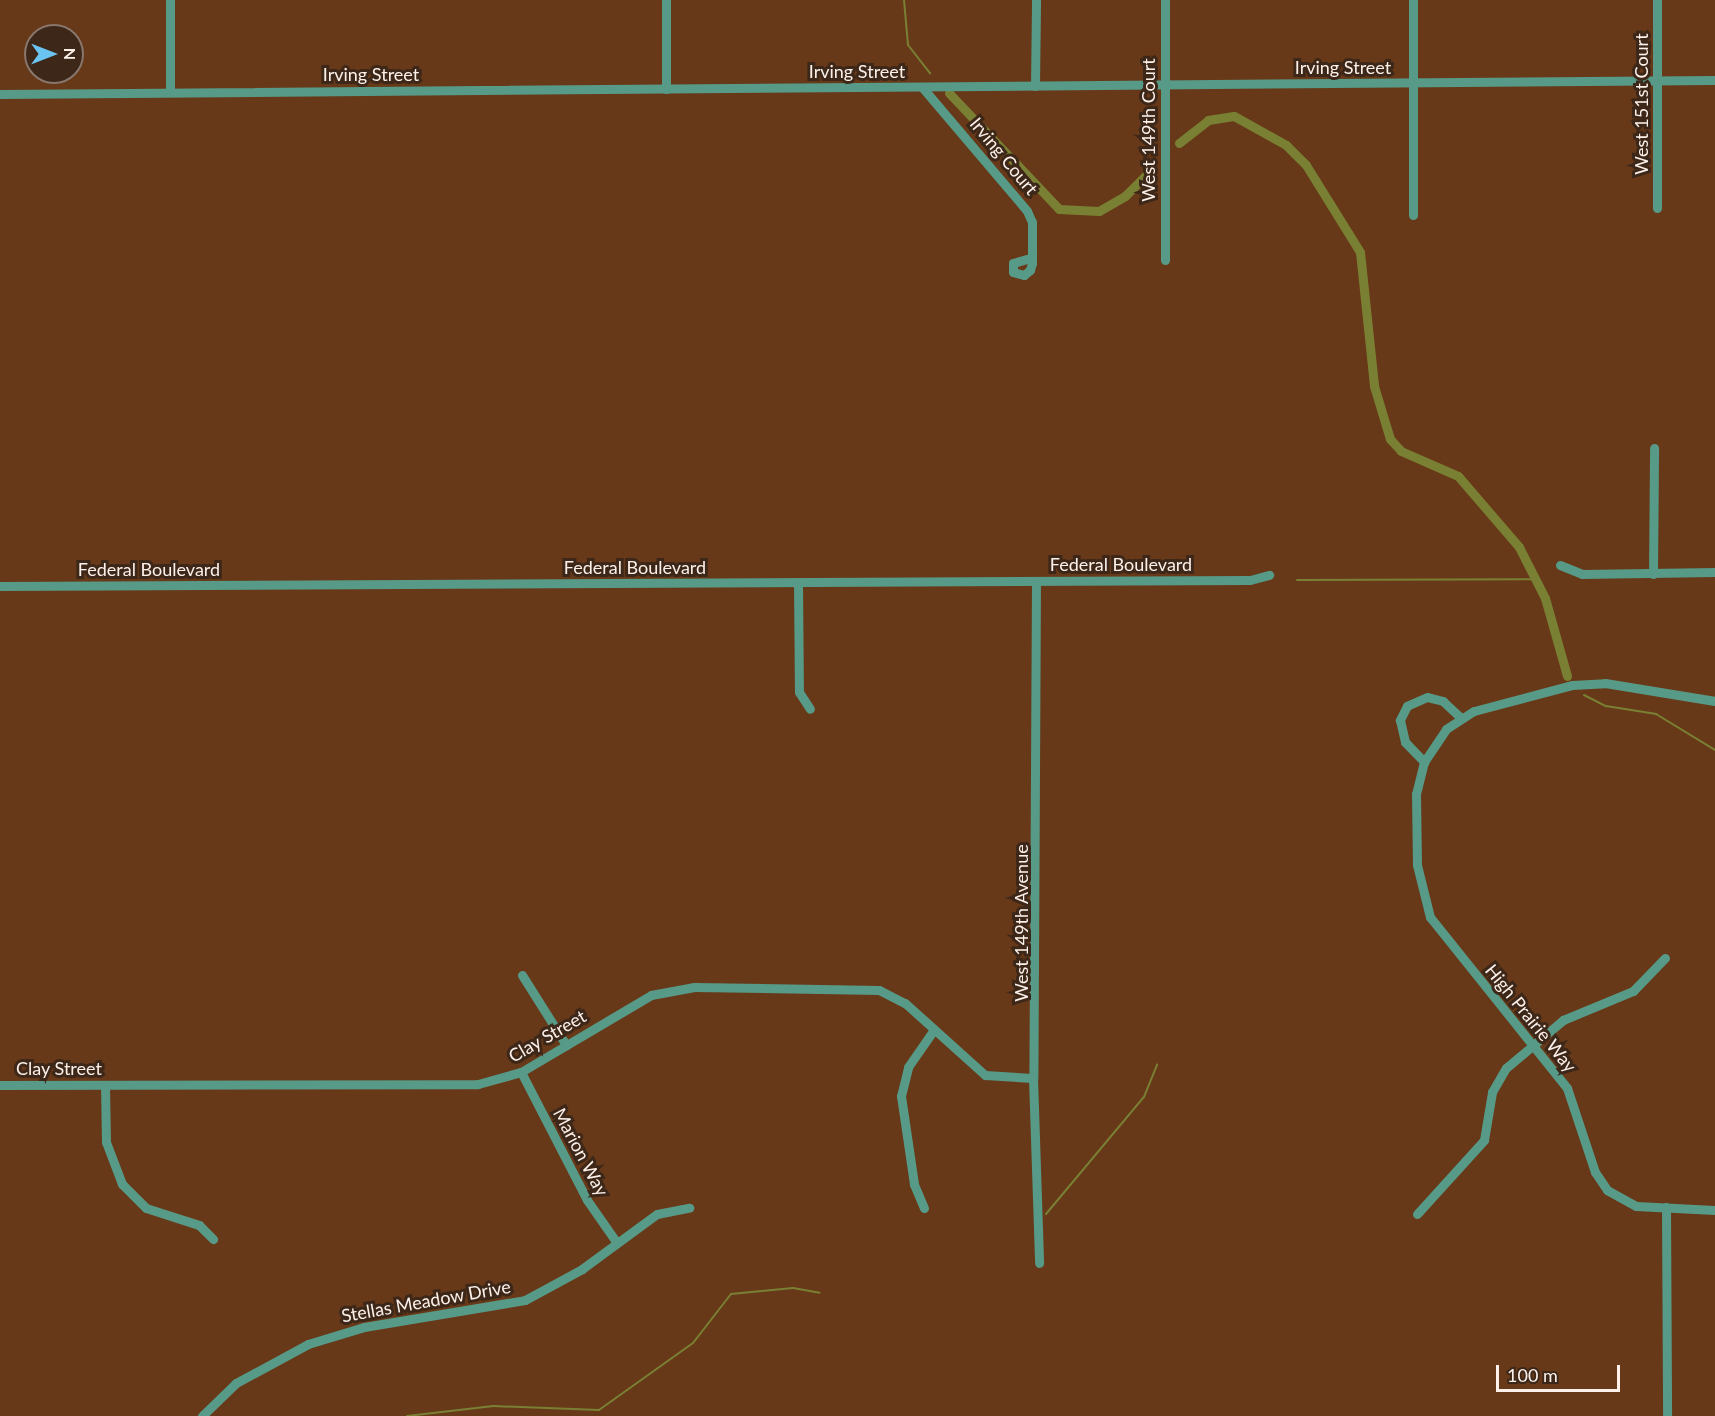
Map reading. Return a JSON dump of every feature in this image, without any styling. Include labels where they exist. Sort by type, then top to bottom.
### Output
[{"type":"street","points":[[170,0],[170,92]]},
{"type":"street","points":[[666,0],[666,88]]},
{"type":"street","points":[[1035,86],[1036,0]]},
{"type":"street","name":"West 149th Court","points":[[1165,0],[1165,260]]},
{"type":"street","points":[[1413,0],[1413,215]]},
{"type":"street","name":"West 151st Court","points":[[1657,0],[1657,208]]},
{"type":"street","name":"Irving Street","points":[[0,94],[1715,80]]},
{"type":"street","name":"Irving Court","points":[[922,87],[1028,211],[1031,258]]},
{"type":"street","points":[[1653,574],[1654,448]]},
{"type":"street","points":[[1560,565],[1581,574],[1715,572]]},
{"type":"street","name":"Federal Boulevard","points":[[0,586],[1250,580],[1269,575]]},
{"type":"street","name":"West 149th Avenue","points":[[1036,581],[1033,1078],[1039,1263]]},
{"type":"street","points":[[798,582],[799,692],[810,709]]},
{"type":"street","name":"High Prairie Way","points":[[1715,701],[1588,683],[1461,718],[1437,739],[1424,762],[1416,794],[1418,875],[1424,902],[1438,930],[1567,1088],[1595,1172],[1607,1190],[1636,1206],[1715,1209]]},
{"type":"street","points":[[1424,762],[1402,736],[1400,720],[1407,706],[1436,698],[1461,718]]},
{"type":"street","points":[[1417,1214],[1478,1149],[1488,1130],[1496,1083],[1533,1045],[1575,1014],[1633,991],[1665,958]]},
{"type":"street","points":[[522,975],[566,1045]]},
{"type":"street","name":"Clay Street","points":[[0,1085],[478,1084],[521,1072],[651,995],[694,987],[870,988],[897,998],[985,1075],[1033,1078]]},
{"type":"street","points":[[924,1208],[914,1184],[901,1096],[908,1067],[933,1031]]},
{"type":"street","name":"Marion Way","points":[[521,1072],[587,1200],[617,1243]]},
{"type":"street","points":[[105,1085],[106,1142],[122,1184],[146,1208],[200,1225],[213,1239]]},
{"type":"street","points":[[1666,1207],[1667,1416]]},
{"type":"street","name":"Stellas Meadow Drive","points":[[202,1416],[243,1378],[308,1344],[364,1326],[525,1300],[617,1243],[657,1214],[690,1208]]},
{"type":"waterway","points":[[904,0],[908,45],[930,73]]},
{"type":"waterway","points":[[949,93],[1059,209],[1099,211],[1125,196],[1152,169]]},
{"type":"waterway","points":[[1179,143],[1208,120],[1234,116],[1286,145],[1306,165],[1360,252],[1374,386],[1390,439],[1401,451],[1458,476],[1519,547],[1545,598],[1567,676]]},
{"type":"waterway","points":[[1297,580],[1536,579]]},
{"type":"waterway","points":[[1584,695],[1606,706],[1656,714],[1715,750]]},
{"type":"waterway","points":[[1046,1214],[1144,1097],[1157,1065]]},
{"type":"waterway","points":[[407,1416],[493,1406],[599,1410],[693,1343],[731,1294],[793,1288],[820,1293]]}]
